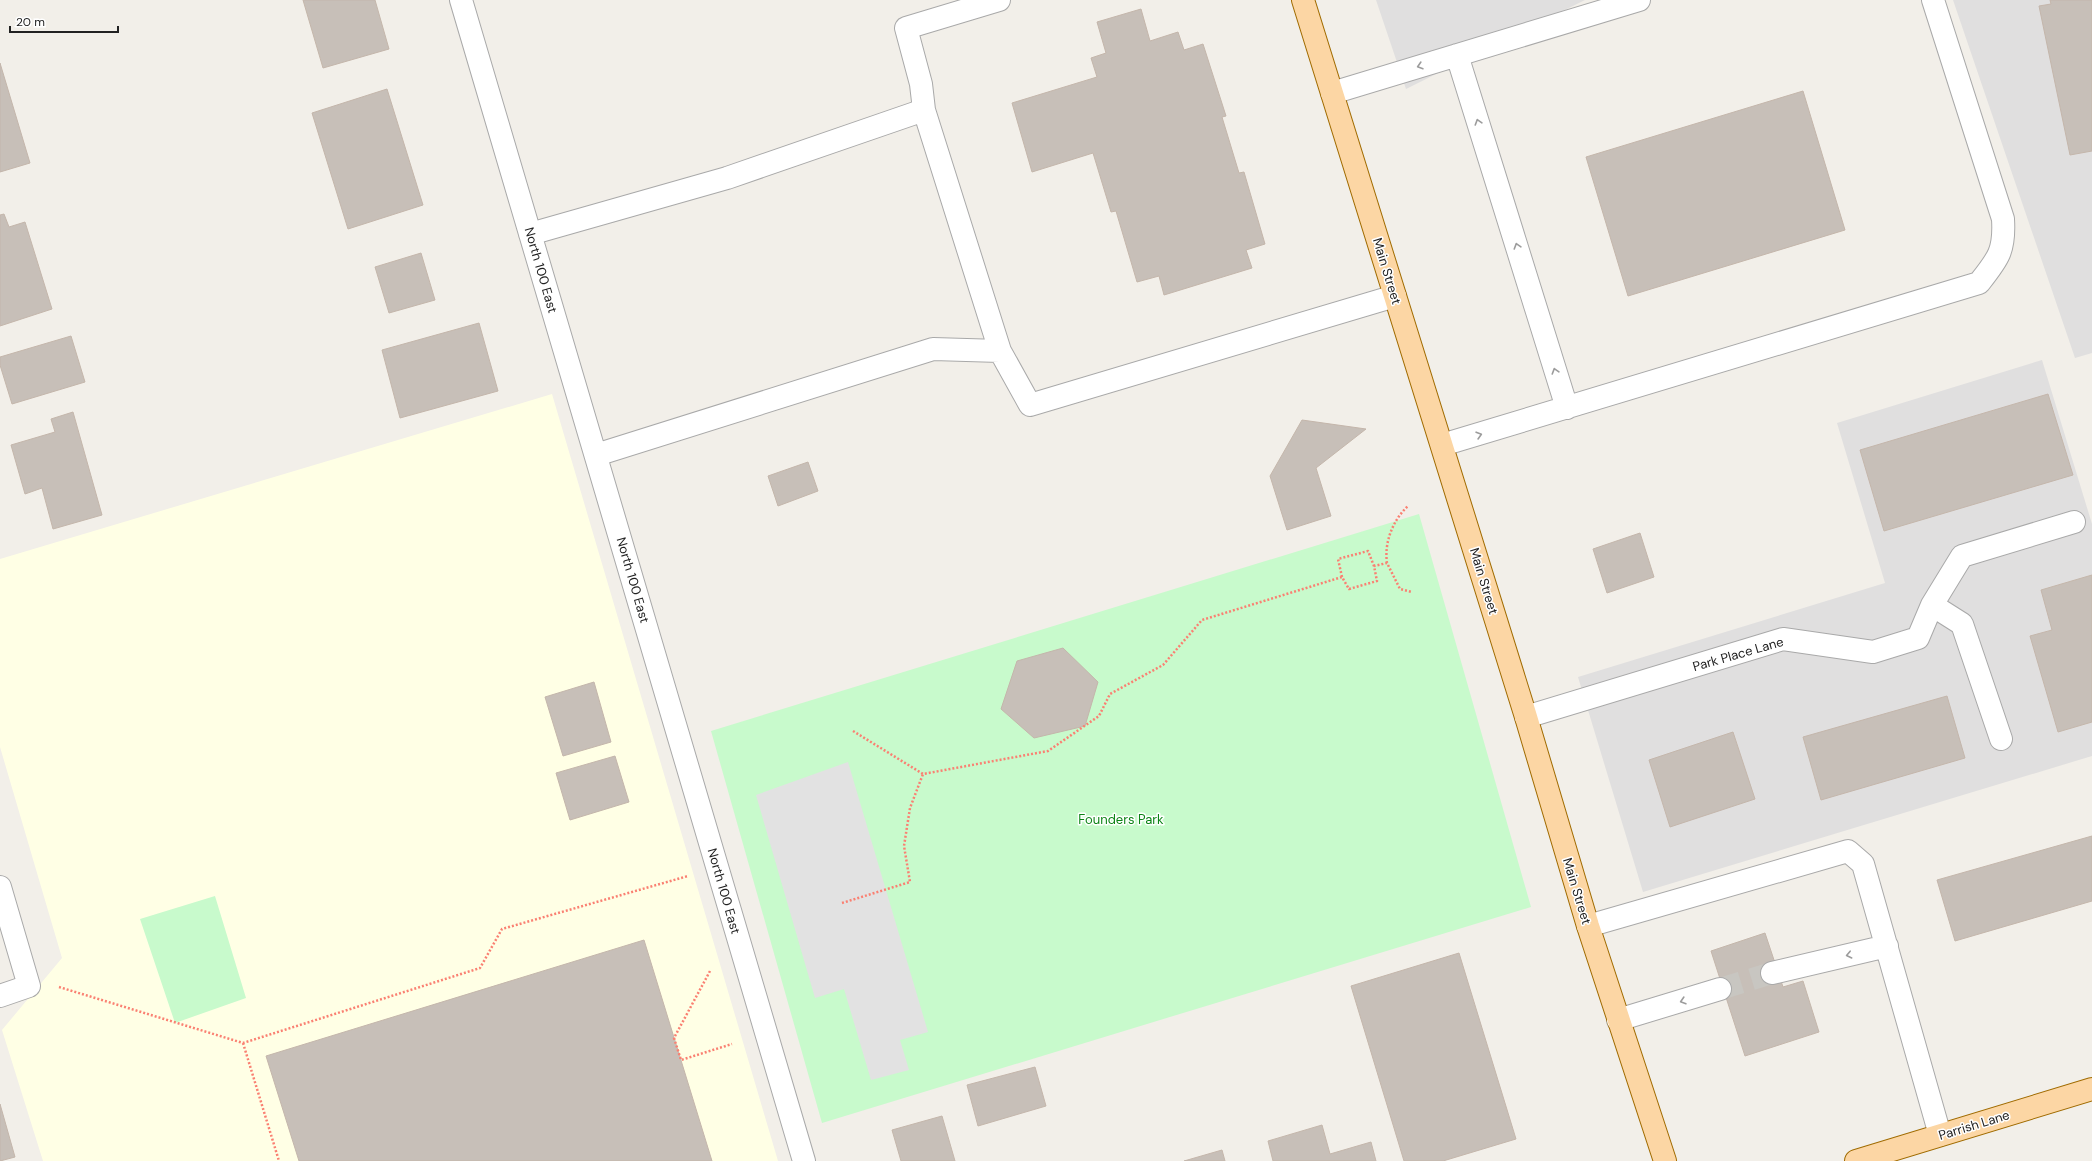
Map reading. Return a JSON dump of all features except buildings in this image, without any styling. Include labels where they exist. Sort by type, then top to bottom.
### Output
[{"type":"main road","name":"Main Street","points":[[1303,0],[1526,717],[1588,926],[1665,1161]]},
{"type":"main road","name":"Parrish Lane","points":[[1856,1161],[2092,1089]]},
{"type":"street","name":"North 100 East","points":[[461,0],[804,1161]]},
{"type":"street","points":[[999,0],[906,28],[921,84],[924,110],[1000,351],[1030,405],[1395,296]]},
{"type":"street","points":[[1332,93],[1639,0]]},
{"type":"street","points":[[1442,446],[1979,283],[1995,263],[2004,240],[2003,219],[1933,0]]},
{"type":"street","points":[[1457,55],[1567,408]]},
{"type":"street","points":[[530,234],[727,178],[924,110]]},
{"type":"street","points":[[596,456],[933,349],[1000,351]]},
{"type":"street","name":"Park Place Lane","points":[[1526,717],[1783,639],[1873,652],[1918,638],[1932,605],[1962,556],[2074,522]]},
{"type":"street","points":[[1932,605],[1962,624],[2001,738]]},
{"type":"street","points":[[1588,926],[1848,851],[1863,864],[1940,1135]]},
{"type":"street","points":[[0,887],[29,986],[0,996]]},
{"type":"street","points":[[1772,973],[1887,946]]},
{"type":"street","points":[[1618,1020],[1720,989]]},
{"type":"path","points":[[1408,506],[1397,516],[1385,550],[1387,563],[1400,589],[1412,592]]},
{"type":"path","points":[[1368,551],[1374,566],[1377,581],[1349,589],[1342,578],[1338,559],[1368,551]]},
{"type":"path","points":[[1374,566],[1387,563]]},
{"type":"path","points":[[853,731],[923,774],[1048,751],[1099,716],[1110,694],[1163,666],[1202,620],[1342,578]]},
{"type":"path","points":[[842,903],[910,882],[904,846],[910,808],[923,774]]},
{"type":"path","points":[[53,985],[244,1043],[480,968],[502,929],[690,876]]},
{"type":"path","points":[[710,971],[674,1038],[681,1060],[732,1044]]},
{"type":"path","points":[[244,1043],[279,1161]]},
{"type":"shaded area","points":[[1376,0],[1585,0],[1406,89]]},
{"type":"shaded area","points":[[1953,0],[2092,0],[2092,353],[2075,358]]},
{"type":"shaded area","points":[[2042,360],[2092,524],[2092,756],[1643,892],[1578,677],[1885,583],[1837,423]]},
{"type":"shaded area","points":[[552,394],[778,1161],[43,1161],[2,1030],[62,958],[0,747],[0,559]]},
{"type":"shaded area","points":[[848,762],[928,1032],[900,1040],[909,1070],[871,1080],[844,989],[815,998],[756,795]]},
{"type":"green space","name":"Founders Park","points":[[1419,514],[1531,907],[822,1123],[711,731]]},
{"type":"green space","points":[[215,896],[246,998],[175,1023],[140,919]]},
{"type":"tunnel","points":[[1720,989],[1772,973]]}]
